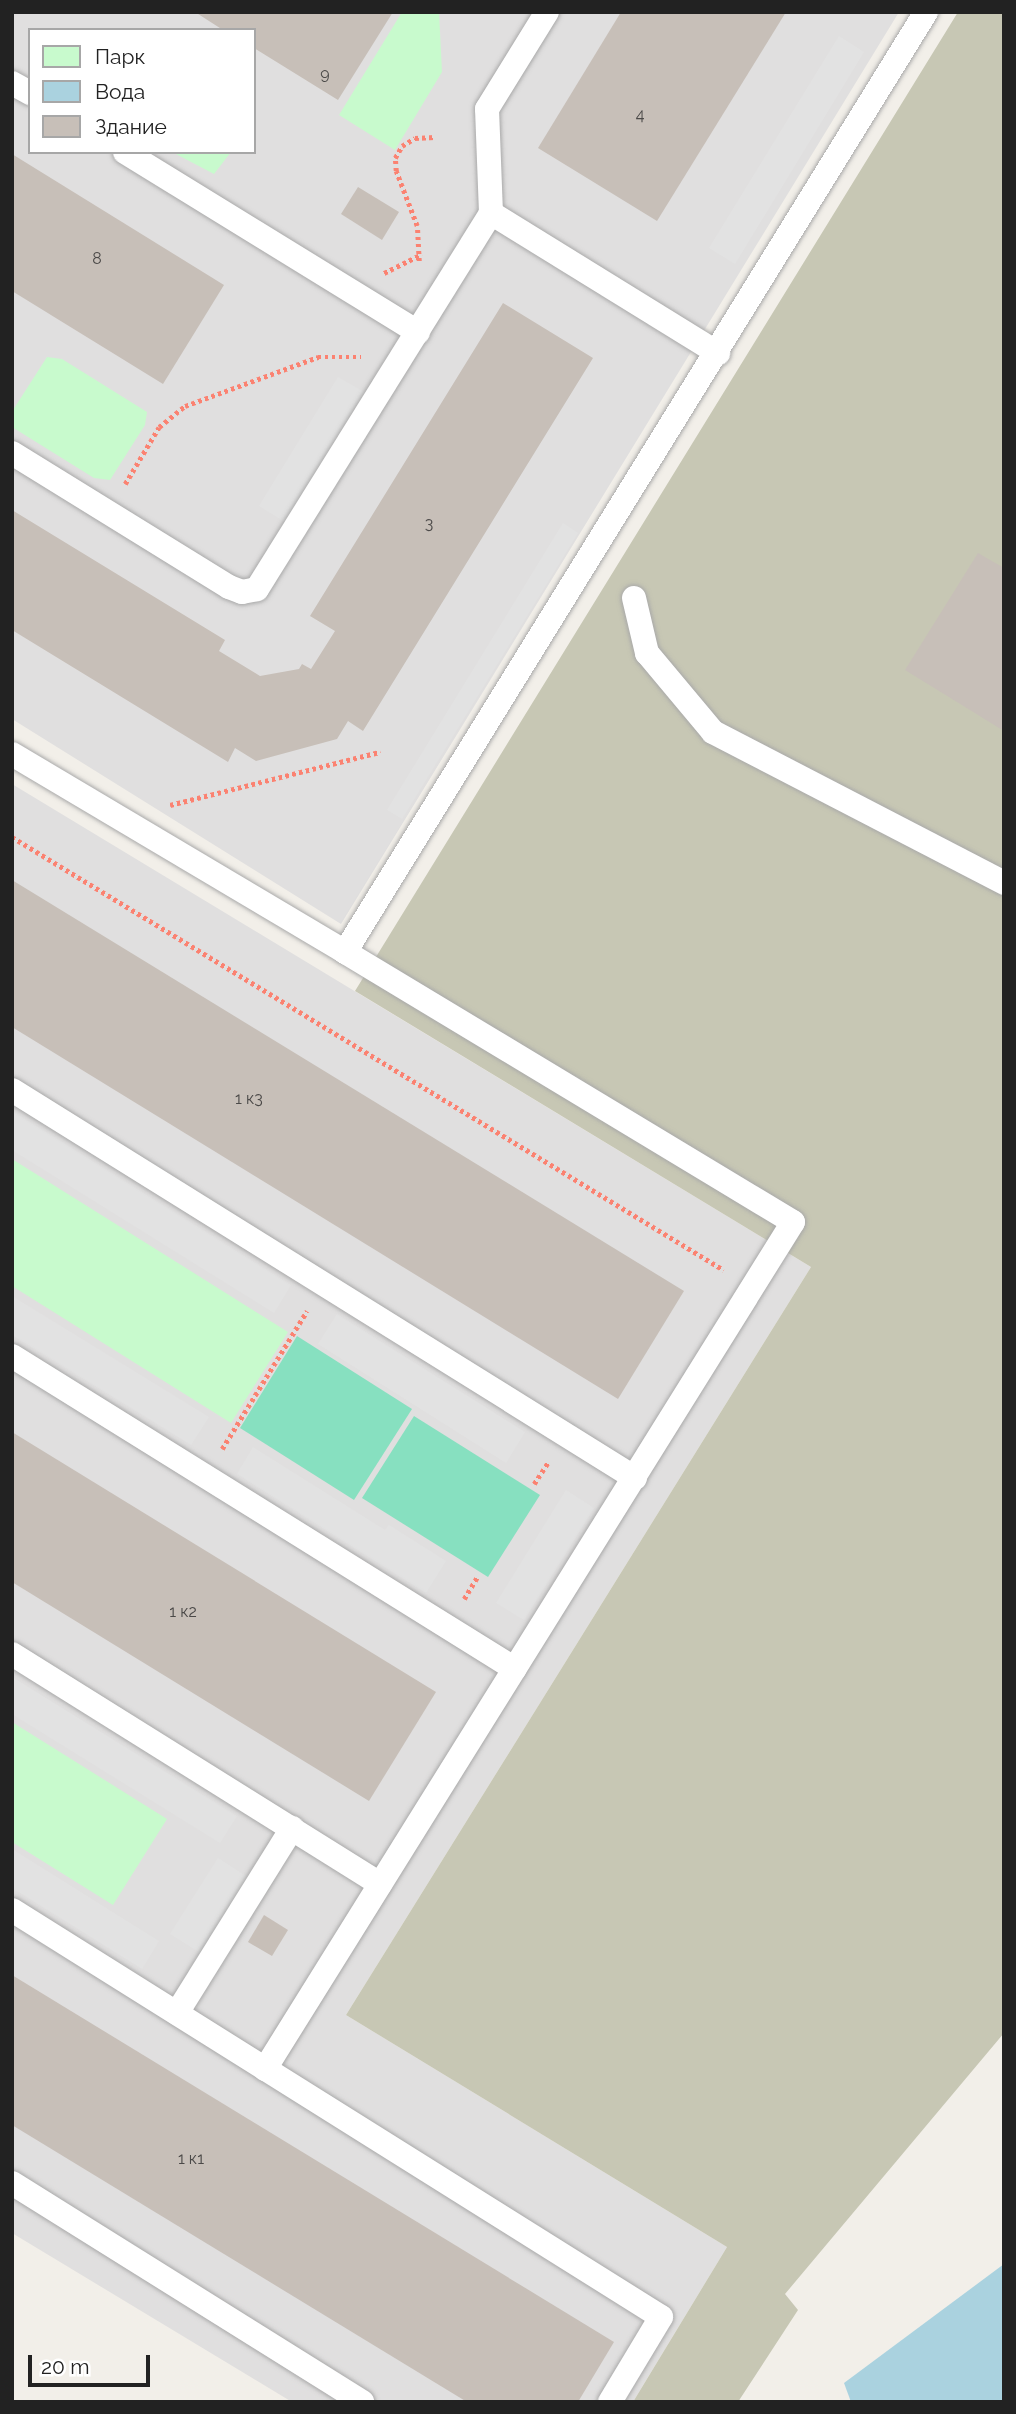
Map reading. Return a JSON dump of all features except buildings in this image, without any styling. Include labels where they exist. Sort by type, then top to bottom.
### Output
[{"type":"lane","points":[[345,952],[718,353],[926,12]]},
{"type":"lane","points":[[12,453],[229,587],[242,592],[257,589],[392,376],[409,327],[471,247],[491,213],[487,109],[540,15]]},
{"type":"lane","points":[[12,83],[28,92]]},
{"type":"lane","points":[[128,154],[409,327]]},
{"type":"lane","points":[[491,213],[718,353]]},
{"type":"lane","points":[[634,598],[647,653],[713,732],[1004,883]]},
{"type":"lane","points":[[12,754],[793,1222],[265,2069]]},
{"type":"lane","points":[[12,1090],[635,1478]]},
{"type":"lane","points":[[12,1356],[515,1669]]},
{"type":"lane","points":[[12,1654],[380,1884]]},
{"type":"lane","points":[[177,2013],[292,1828]]},
{"type":"lane","points":[[12,1910],[661,2317],[610,2402]]},
{"type":"lane","points":[[12,2183],[362,2402]]},
{"type":"path","points":[[409,327],[420,255],[418,226],[396,171],[395,158],[402,146],[415,138],[435,137]]},
{"type":"path","points":[[354,293],[420,255],[438,248],[471,247]]},
{"type":"path","points":[[108,512],[159,427],[185,406],[318,357],[358,356],[392,376]]},
{"type":"path","points":[[170,806],[380,752]]},
{"type":"path","points":[[12,837],[732,1275]]},
{"type":"path","points":[[205,1476],[323,1284]]},
{"type":"shaded area","points":[[12,12],[899,12],[341,924],[12,719]]},
{"type":"shaded area","points":[[958,12],[1004,12],[1004,2033],[785,2294],[798,2310],[738,2402],[633,2402],[727,2247],[346,2015],[811,1267],[355,991]]},
{"type":"shaded area","points":[[839,36],[864,52],[735,264],[709,248]]},
{"type":"shaded area","points":[[338,377],[364,392],[285,522],[259,506]]},
{"type":"shaded area","points":[[563,523],[578,533],[402,819],[387,810]]},
{"type":"shaded area","points":[[12,784],[811,1267],[346,2015],[727,2247],[633,2402],[292,2402],[12,2233]]},
{"type":"shaded area","points":[[12,1111],[291,1285],[274,1313],[12,1150]]},
{"type":"shaded area","points":[[12,1296],[209,1417],[191,1445],[12,1335]]},
{"type":"shaded area","points":[[337,1314],[525,1432],[506,1463],[318,1344]]},
{"type":"shaded area","points":[[253,1447],[385,1530],[389,1525],[446,1561],[426,1593],[237,1474]]},
{"type":"shaded area","points":[[566,1490],[594,1508],[524,1620],[496,1603]]},
{"type":"shaded area","points":[[12,1677],[237,1816],[220,1843],[12,1714]]},
{"type":"shaded area","points":[[12,1849],[159,1941],[142,1969],[12,1888]]},
{"type":"shaded area","points":[[218,1858],[249,1878],[202,1954],[170,1934]]},
{"type":"green space","points":[[402,12],[439,12],[442,72],[395,150],[339,115]]},
{"type":"green space","points":[[176,154],[229,154],[214,174]]},
{"type":"green space","points":[[47,357],[62,359],[147,412],[145,425],[110,480],[94,478],[12,427],[13,410]]},
{"type":"green space","points":[[12,1159],[288,1332],[231,1423],[12,1286]]},
{"type":"green space","points":[[297,1336],[412,1409],[354,1500],[240,1428]]},
{"type":"green space","points":[[414,1416],[540,1495],[488,1577],[362,1498]]},
{"type":"green space","points":[[12,1722],[167,1819],[113,1905],[12,1842]]},
{"type":"water","points":[[1004,2264],[1004,2402],[851,2402],[844,2383]]}]
